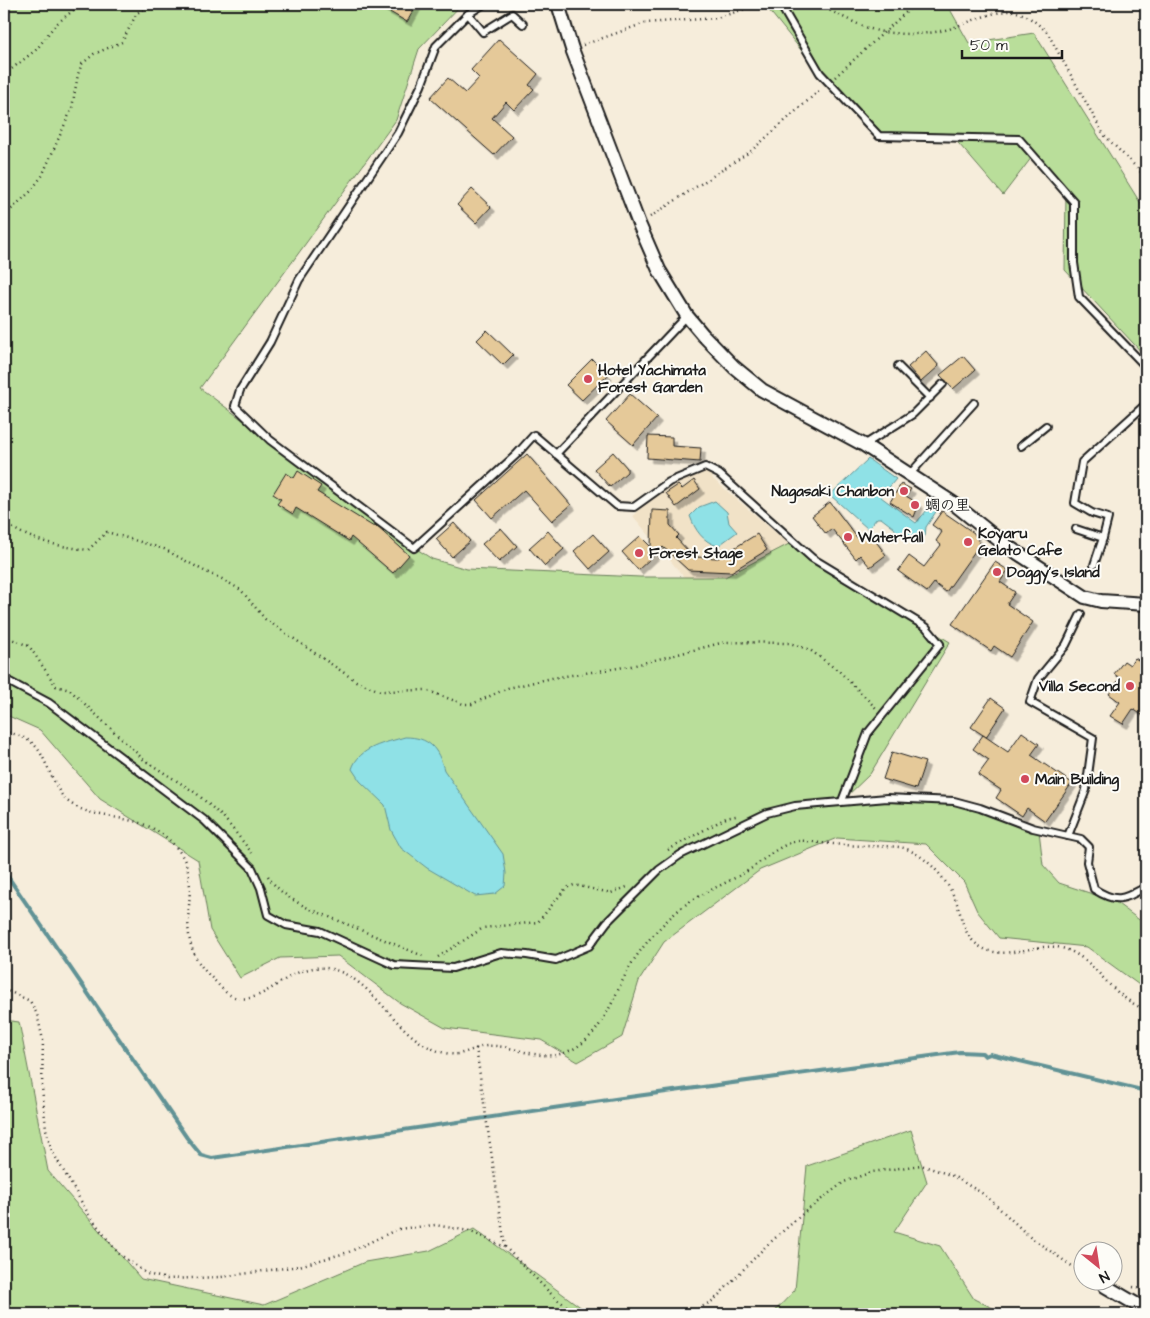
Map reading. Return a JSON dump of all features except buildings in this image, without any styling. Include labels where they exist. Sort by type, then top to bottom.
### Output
[{"type":"street","points":[[558,4],[572,49],[639,224],[659,270],[686,316],[734,367],[762,390],[864,445],[953,502],[1004,544],[1085,597],[1101,601],[1146,604]]},
{"type":"street","points":[[1112,1290],[1146,1310]]},
{"type":"lane","points":[[484,4],[468,14],[436,46],[421,86],[398,133],[299,280],[270,342],[240,390],[235,406],[270,440],[414,548],[516,455],[534,435],[617,506],[634,507],[669,482],[705,467],[719,474],[812,558],[926,627],[940,644],[868,733],[842,801]]},
{"type":"lane","points":[[780,4],[820,73],[879,136],[1019,140],[1074,202],[1074,263],[1079,297],[1146,367]]},
{"type":"lane","points":[[468,14],[483,32],[512,14],[523,24]]},
{"type":"lane","points":[[556,454],[686,316]]},
{"type":"lane","points":[[898,366],[930,398]]},
{"type":"lane","points":[[864,445],[913,414],[943,384]]},
{"type":"lane","points":[[909,475],[974,402]]},
{"type":"lane","points":[[1094,565],[1108,518],[1092,513],[1076,503],[1082,462],[1146,404]]},
{"type":"lane","points":[[1021,446],[1046,426]]},
{"type":"lane","points":[[1076,529],[1103,538]]},
{"type":"lane","points":[[1068,836],[1086,790],[1093,738],[1030,702],[1038,679],[1066,645],[1081,614]]},
{"type":"lane","points":[[4,679],[49,703],[204,820],[252,868],[262,888],[268,915],[286,925],[320,931],[394,965],[453,968],[500,953],[527,954],[556,960],[589,946],[607,922],[659,870],[680,854],[767,813],[795,806],[842,801],[916,798],[954,801],[980,808],[1033,828],[1081,838],[1089,847],[1087,862],[1094,889],[1115,900],[1127,898],[1146,887]]},
{"type":"path","points":[[4,75],[37,49],[55,26],[80,4]]},
{"type":"path","points":[[4,216],[30,192],[42,176],[72,108],[78,74],[82,64],[94,54],[122,42],[138,14],[153,4]]},
{"type":"path","points":[[572,49],[645,22],[717,18],[760,4]]},
{"type":"path","points":[[811,4],[862,27],[890,33],[924,34],[948,29],[981,17],[1012,11],[1033,20],[1047,32],[1104,135],[1146,176]]},
{"type":"path","points":[[834,77],[915,4]]},
{"type":"path","points":[[639,224],[751,151],[827,84]]},
{"type":"path","points":[[4,522],[40,542],[58,546],[88,550],[107,532],[164,549],[241,590],[265,619],[356,681],[380,691],[426,690],[463,704],[472,704],[508,688],[552,678],[630,666],[725,642],[790,643],[810,650],[840,672],[882,714]]},
{"type":"path","points":[[4,636],[29,646],[56,686],[70,690],[144,760],[196,794],[224,818],[254,856]]},
{"type":"path","points":[[4,731],[22,736],[36,744],[55,785],[65,799],[86,811],[138,820],[160,833],[178,849],[187,869],[190,886],[187,932],[191,952],[206,974],[230,996],[256,997],[302,968],[326,966],[346,974],[370,992],[417,1041],[436,1050],[454,1055],[488,1046],[501,1047],[536,1056],[571,1051],[591,1034],[608,1012],[636,957],[660,927],[685,905],[749,870],[775,851],[799,841],[901,847],[928,861],[955,898],[964,929],[974,942],[986,950],[1010,953],[1055,946],[1073,951],[1091,963],[1120,994],[1146,1011]]},
{"type":"path","points":[[664,853],[726,818],[743,814]]},
{"type":"path","points":[[263,870],[273,884],[294,901],[428,957]]},
{"type":"path","points":[[435,958],[483,928],[538,922],[566,888],[574,884],[611,893],[628,887]]},
{"type":"path","points":[[4,989],[30,1001],[38,1014],[43,1040],[42,1087],[44,1112],[52,1151],[89,1215],[118,1253],[147,1274],[167,1279],[221,1277],[299,1266],[349,1252],[398,1229],[435,1225],[469,1231],[505,1246],[555,1298],[578,1314]]},
{"type":"path","points":[[476,1048],[505,1246]]},
{"type":"path","points":[[690,1314],[714,1300],[772,1240],[844,1182],[872,1172],[921,1165],[953,1176],[985,1195],[1030,1237],[1072,1266]]},
{"type":"shaded area","points":[[709,468],[713,479],[789,544],[725,577],[684,577],[633,516],[661,486]]},
{"type":"green space","points":[[4,4],[462,4],[419,49],[396,120],[200,388],[397,536],[432,559],[467,569],[640,577],[725,577],[789,544],[950,642],[870,774],[843,800],[964,801],[1039,831],[1043,865],[1059,883],[1114,901],[1146,925],[1146,990],[1087,947],[999,938],[977,911],[964,882],[926,844],[837,838],[760,870],[664,942],[639,981],[622,1037],[578,1062],[541,1040],[445,1028],[400,1003],[338,956],[280,958],[240,978],[210,930],[198,860],[100,799],[40,730],[4,714]]},
{"type":"green space","points":[[764,4],[947,4],[969,43],[1034,33],[1146,212],[1146,357],[1065,270],[1066,192],[1032,157],[1003,195],[953,137],[879,136],[838,96]]},
{"type":"green space","points":[[4,1020],[19,1022],[48,1171],[141,1279],[264,1305],[365,1262],[429,1251],[474,1229],[590,1314],[4,1314]]},
{"type":"green space","points":[[911,1130],[927,1182],[894,1232],[940,1246],[974,1299],[1005,1314],[772,1314],[795,1290],[807,1166]]},
{"type":"water","points":[[868,459],[896,479],[881,497],[916,523],[933,503],[939,507],[926,527],[925,536],[919,541],[899,535],[894,528],[881,518],[877,518],[868,529],[830,495]]},
{"type":"water","points":[[715,501],[727,512],[729,523],[737,532],[718,546],[708,542],[700,535],[690,516],[699,507]]},
{"type":"water","points":[[405,737],[420,739],[431,745],[439,756],[444,770],[503,854],[506,873],[505,886],[495,894],[475,896],[427,868],[401,848],[391,830],[385,805],[360,781],[352,769],[360,756],[367,751],[381,744]]},
{"type":"waterway","points":[[4,871],[187,1138],[201,1155],[212,1158],[622,1098],[960,1052],[982,1053],[985,1056],[990,1054],[1146,1091]]},
{"type":"place","name":"Hotel Yachimata Forest Garden","points":[[588,379]]},
{"type":"place","name":"Nagasaki Chanbon","points":[[904,491]]},
{"type":"place","name":"蜩の里","points":[[915,505]]},
{"type":"place","name":"Waterfall","points":[[848,537]]},
{"type":"place","name":"Koyaru Gelato Cafe","points":[[968,542]]},
{"type":"place","name":"Forest Stage","points":[[639,553]]},
{"type":"place","name":"Doggy's Island","points":[[997,572]]},
{"type":"place","name":"Villa Second","points":[[1130,686]]},
{"type":"place","name":"Main Building","points":[[1025,779]]}]
